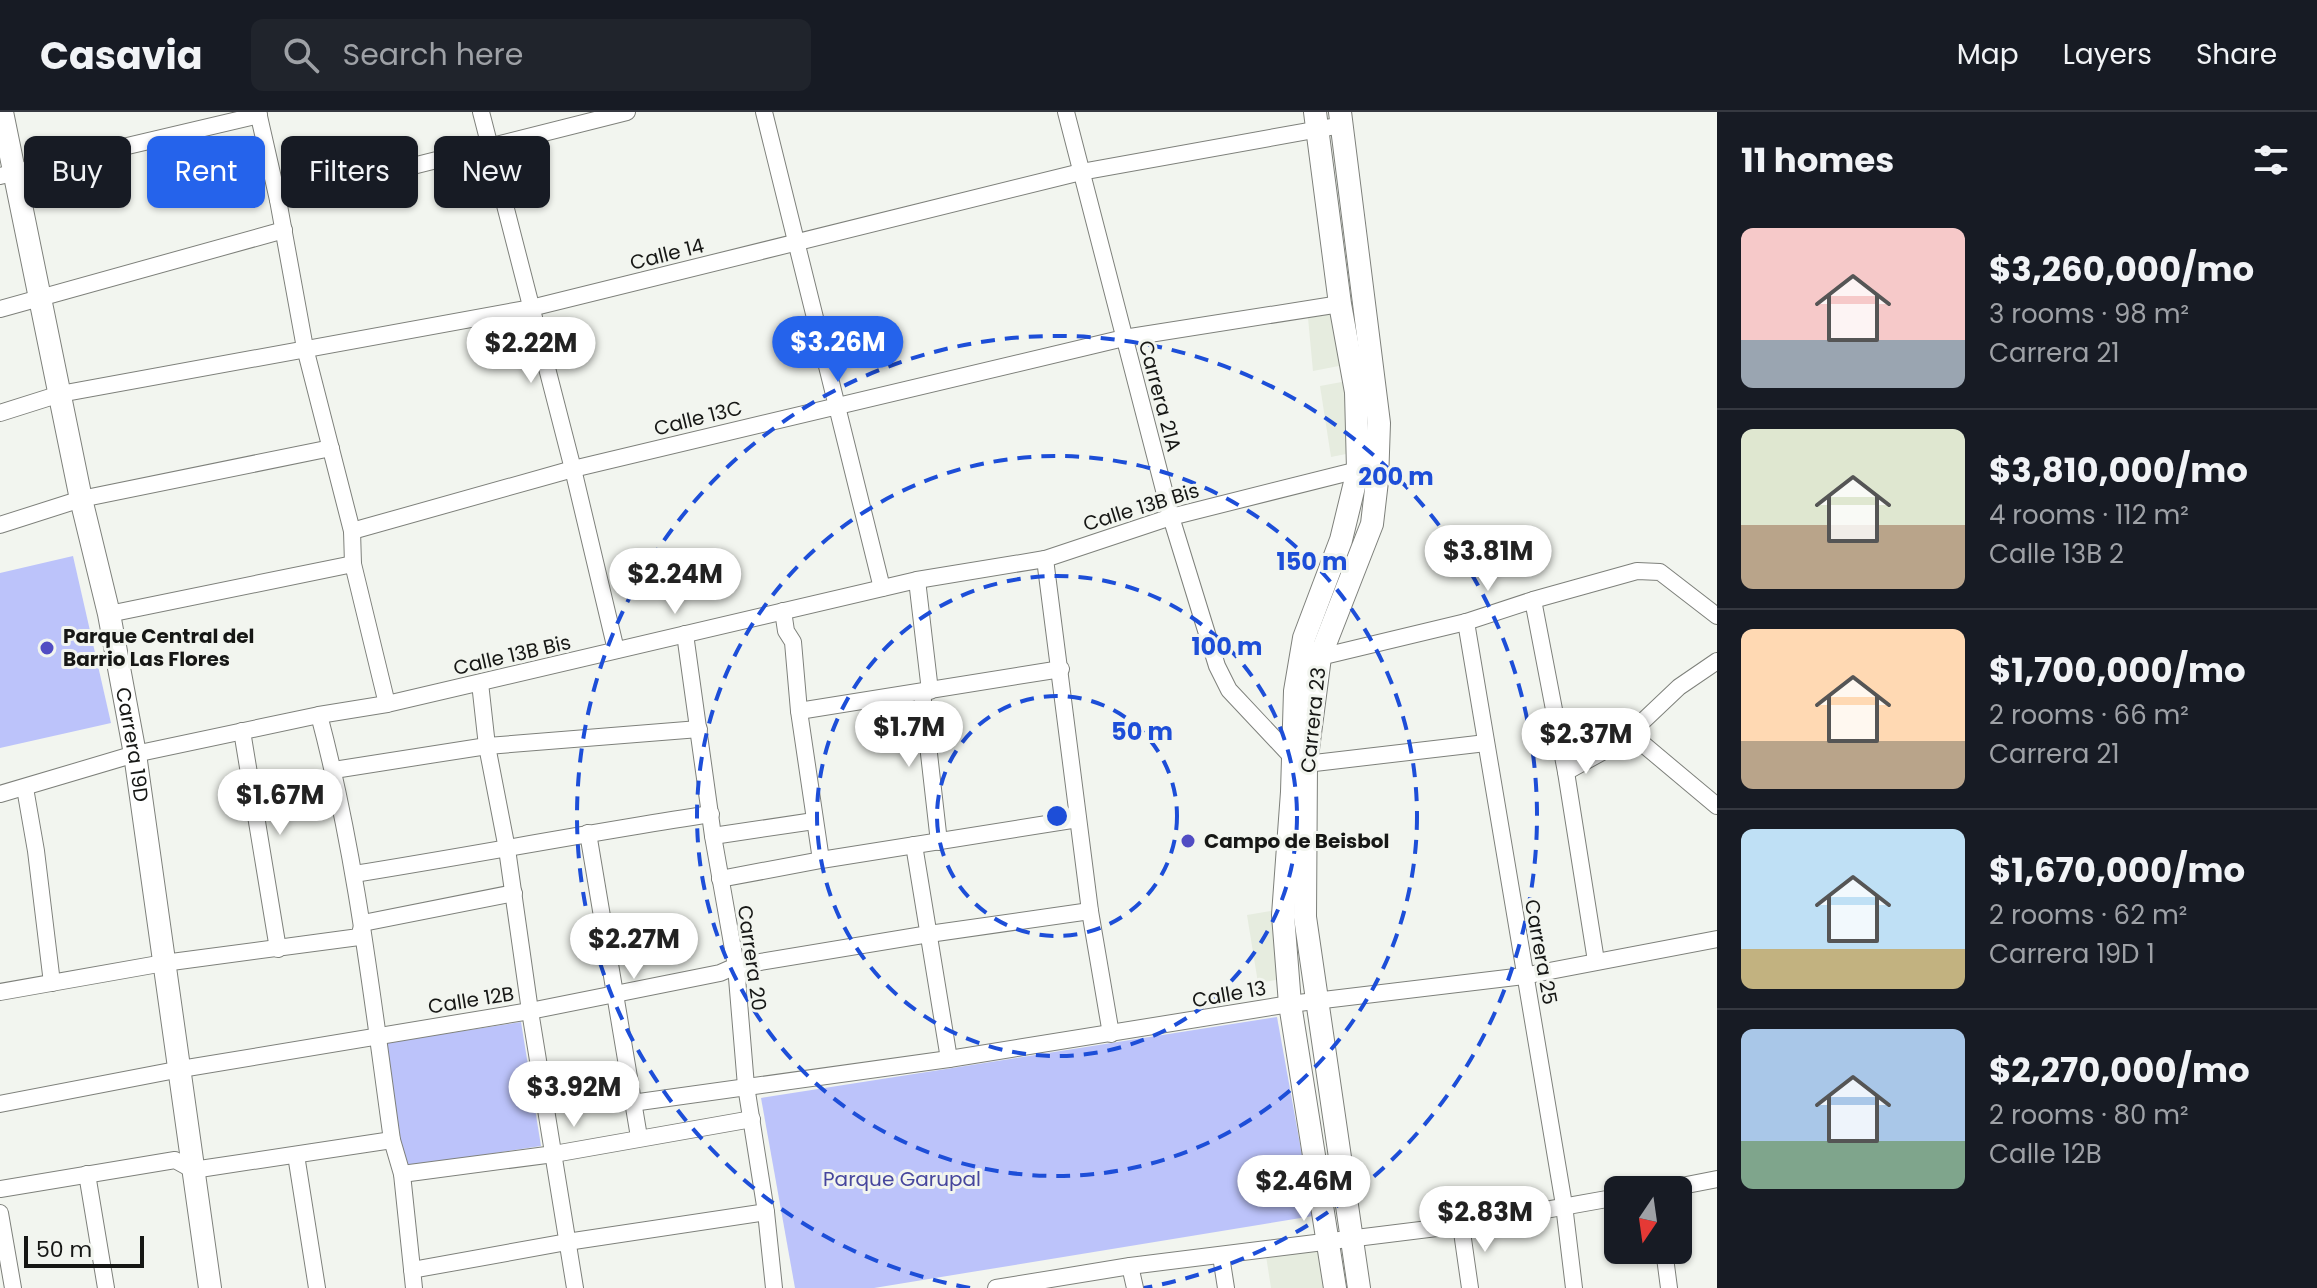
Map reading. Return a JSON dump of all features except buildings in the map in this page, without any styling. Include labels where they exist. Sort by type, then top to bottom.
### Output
[{"type":"main road","name":"Carrera 19D","points":[[2,112],[7,174],[41,299],[81,499],[109,614],[135,754],[210,1288]]},
{"type":"main road","name":"Carrera 23","points":[[1335,1288],[1290,1004],[1283,915],[1292,792],[1320,657],[1372,524],[1378,473],[1379,423],[1341,118]]},
{"type":"main road","name":"Carrera 23","points":[[1316,120],[1340,304],[1356,392],[1358,470],[1341,540],[1304,638],[1295,691],[1305,917],[1359,1288]]},
{"type":"street","points":[[481,112],[487,136]]},
{"type":"street","points":[[530,136],[627,112]]},
{"type":"street","points":[[764,112],[882,588]]},
{"type":"street","name":"Carrera 21A","points":[[1066,112],[1171,517],[1217,666],[1229,690],[1299,760]]},
{"type":"street","points":[[7,174],[259,114],[305,348],[352,531],[353,564],[387,704]]},
{"type":"street","name":"Calle 14","points":[[0,413],[60,394],[531,308],[1081,172],[1316,120],[1341,118]]},
{"type":"street","points":[[278,200],[434,160]]},
{"type":"street","points":[[505,208],[616,650]]},
{"type":"street","points":[[0,309],[284,230]]},
{"type":"street","name":"Calle 13C","points":[[352,531],[573,469],[1124,338],[1340,304]]},
{"type":"street","points":[[0,525],[81,499],[331,448]]},
{"type":"street","name":"Calle 13B Bis","points":[[0,794],[135,754],[319,715],[387,704],[917,580],[1045,559],[1171,517],[1358,470]]},
{"type":"street","points":[[1045,559],[1090,911],[1111,1034]]},
{"type":"street","points":[[109,614],[353,564]]},
{"type":"street","points":[[1320,657],[1466,622],[1637,571],[1660,572],[1717,616]]},
{"type":"street","points":[[917,580],[939,842]]},
{"type":"street","points":[[1533,600],[1566,772],[1596,961]]},
{"type":"street","points":[[783,611],[786,631],[793,642],[799,711],[821,860]]},
{"type":"street","name":"Carrera 25","points":[[1466,622],[1564,1205],[1574,1288]]},
{"type":"street","name":"Carrera 20","points":[[685,634],[713,836],[736,966],[746,1086],[766,1212],[774,1288]]},
{"type":"street","points":[[1566,772],[1612,749],[1679,687],[1717,661]]},
{"type":"street","points":[[799,711],[1061,669]]},
{"type":"street","points":[[480,683],[487,746],[507,849],[575,1288]]},
{"type":"street","points":[[319,715],[334,770],[363,923],[392,1140],[402,1174],[414,1288]]},
{"type":"street","points":[[334,770],[487,746],[699,729]]},
{"type":"street","points":[[242,731],[278,949]]},
{"type":"street","points":[[1631,734],[1717,806]]},
{"type":"street","points":[[1299,760],[1486,743]]},
{"type":"street","points":[[25,788],[52,983]]},
{"type":"street","points":[[354,874],[711,814]]},
{"type":"street","points":[[720,879],[1078,819]]},
{"type":"street","points":[[713,836],[814,821]]},
{"type":"street","points":[[588,833],[639,1137]]},
{"type":"street","points":[[914,845],[949,1059]]},
{"type":"street","points":[[363,923],[514,893]]},
{"type":"street","name":"Calle 12B","points":[[0,1104],[181,1069],[530,1011],[720,973],[736,966],[1090,911]]},
{"type":"street","points":[[0,992],[164,963],[359,937],[363,923]]},
{"type":"street","points":[[1716,940],[1717,946]]},
{"type":"street","name":"Calle 13","points":[[632,1103],[949,1059],[1290,1004],[1524,976],[1716,940]]},
{"type":"street","points":[[402,1174],[554,1154],[752,1119]]},
{"type":"street","points":[[0,1189],[175,1160],[193,1170],[392,1140]]},
{"type":"street","points":[[296,1155],[317,1288]]},
{"type":"street","points":[[87,1174],[106,1288]]},
{"type":"street","points":[[1692,1184],[1717,1179]]},
{"type":"street","points":[[996,1288],[1130,1266],[1461,1225],[1604,1199]]},
{"type":"street","points":[[412,1270],[567,1242],[766,1212]]},
{"type":"street","points":[[0,1213],[13,1288]]},
{"type":"street","points":[[1461,1225],[1470,1288]]},
{"type":"street","points":[[1221,1256],[1226,1288]]},
{"type":"street","points":[[1666,1264],[1669,1288]]},
{"type":"street","points":[[1130,1266],[1135,1288]]},
{"type":"shaded area","points":[[1338,313],[1344,365],[1313,371],[1308,318]]},
{"type":"shaded area","points":[[1347,381],[1351,453],[1331,457],[1320,386]]},
{"type":"shaded area","points":[[1276,910],[1282,979],[1258,983],[1247,915]]},
{"type":"shaded area","points":[[1329,1247],[1336,1288],[1271,1288],[1266,1256]]},
{"type":"green space","name":"Parque Central del Barrio Las Flores","points":[[73,556],[111,723],[0,748],[0,573]]},
{"type":"green space","name":"Parque Garupal","points":[[1277,1017],[1313,1216],[874,1288],[795,1288],[761,1098]]},
{"type":"green space","points":[[521,1022],[541,1146],[405,1167],[385,1043]]},
{"type":"place","name":"Parque Central del Barrio Las Flores","points":[[47,648]]},
{"type":"place","name":"Campo de Beisbol","points":[[1188,841]]}]
